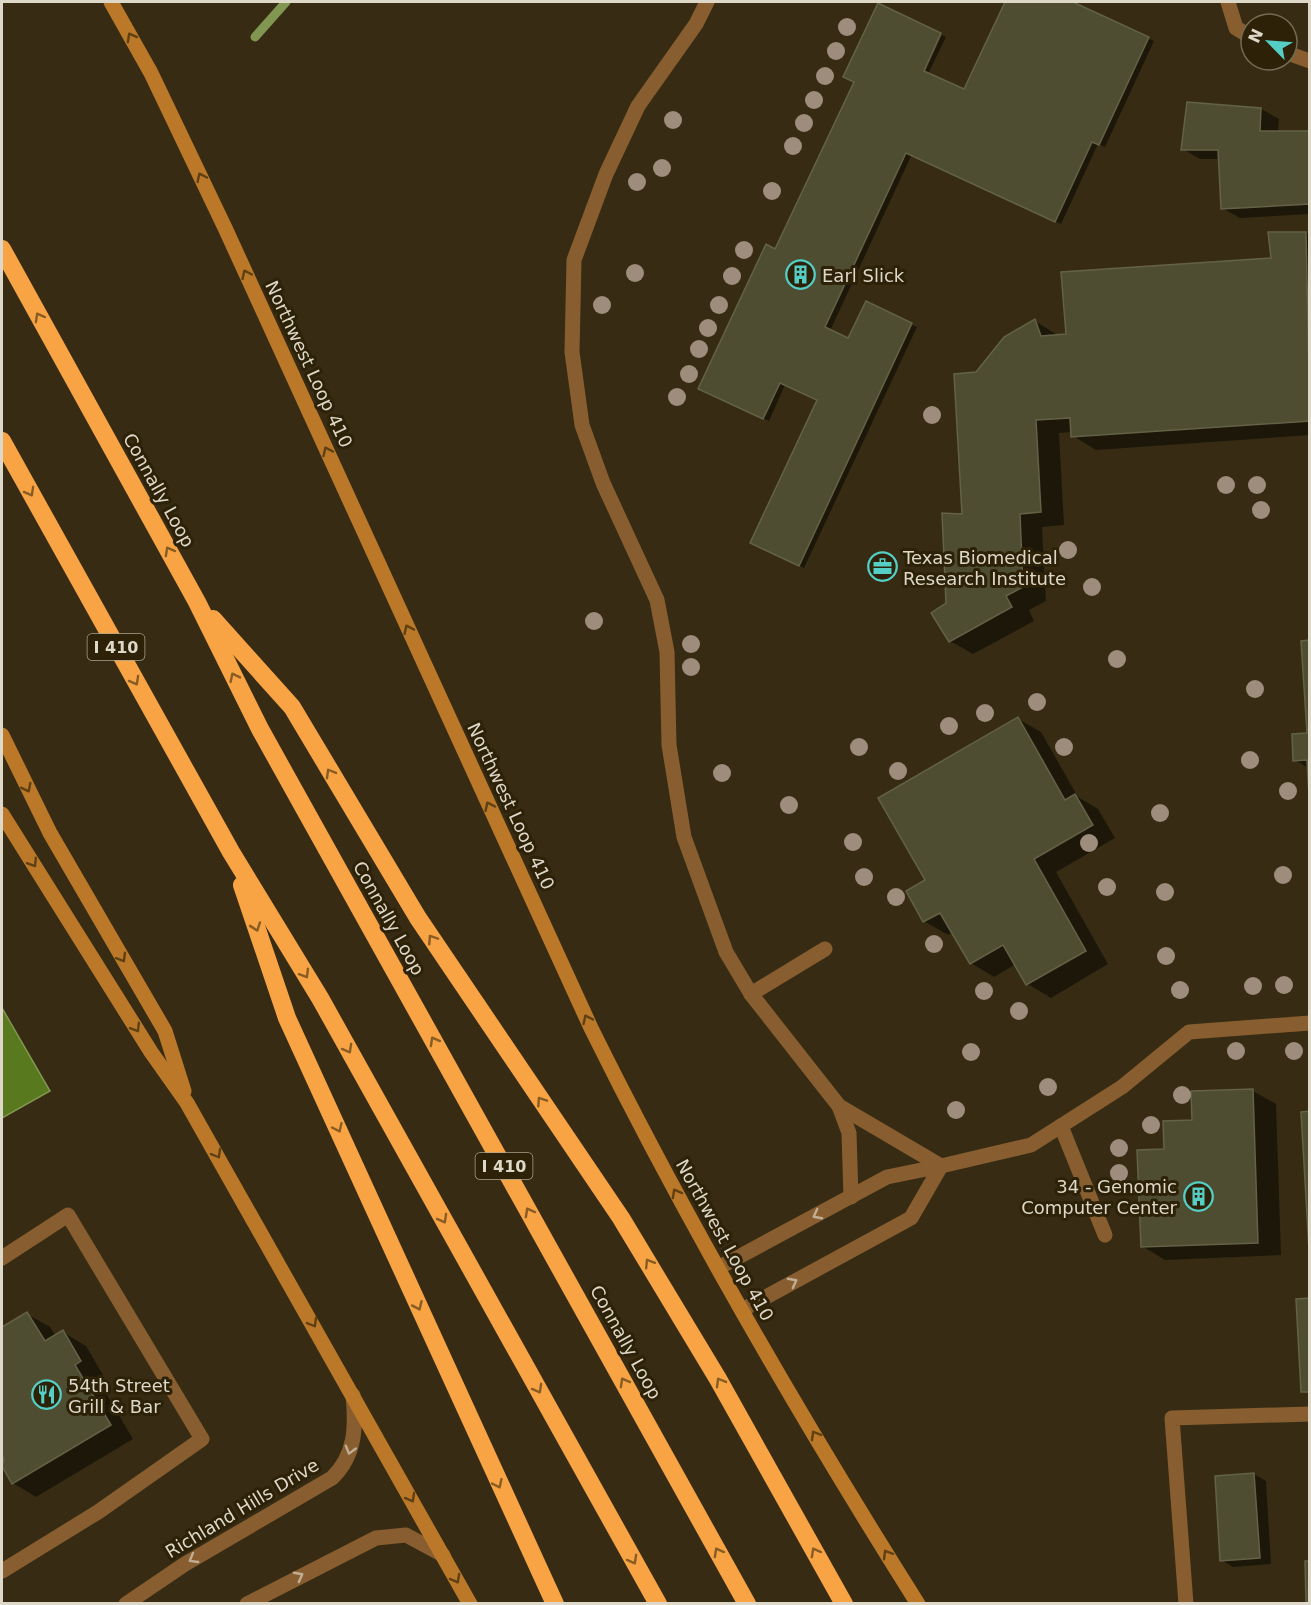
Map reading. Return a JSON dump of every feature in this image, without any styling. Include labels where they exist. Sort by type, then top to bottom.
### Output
[{"type":"highway","name":"Connally Loop","points":[[2,249],[197,602],[260,729],[747,1604]]},
{"type":"highway","name":"I 410","points":[[2,441],[231,852],[320,998],[658,1604]]},
{"type":"highway","points":[[197,602],[292,707],[418,918],[652,1267],[718,1379],[844,1604]]},
{"type":"highway","points":[[231,852],[287,1018],[555,1604]]},
{"type":"main road","name":"Northwest Loop 410","points":[[111,2],[150,73],[226,230],[591,1028],[643,1131],[718,1268],[918,1604]]},
{"type":"main road","points":[[2,735],[55,842],[165,1031],[188,1103]]},
{"type":"main road","points":[[2,814],[151,1052],[188,1103],[353,1392],[470,1604]]},
{"type":"street","points":[[707,2],[696,24],[638,106],[606,174],[574,260],[572,352],[582,425],[603,483],[657,600],[667,652],[669,745],[684,837],[726,951],[751,994],[839,1106],[849,1133],[851,1197]]},
{"type":"street","points":[[1228,2],[1236,28],[1239,30]]},
{"type":"street","points":[[751,994],[825,949]]},
{"type":"street","points":[[718,1268],[887,1177],[1031,1145],[1122,1087],[1190,1032],[1310,1023]]},
{"type":"street","points":[[839,1106],[941,1166]]},
{"type":"street","points":[[1061,1126],[1105,1235]]},
{"type":"street","points":[[742,1310],[910,1218],[941,1166]]},
{"type":"street","points":[[2,1258],[68,1215],[202,1439],[98,1512],[2,1571]]},
{"type":"street","name":"Richland Hills Drive","points":[[126,1604],[185,1564],[332,1478],[342,1468],[351,1449],[355,1425],[353,1392]]},
{"type":"street","points":[[1186,1604],[1172,1418],[1310,1414]]},
{"type":"street","points":[[248,1604],[376,1538],[406,1535],[443,1556]]},
{"type":"shaded area","points":[[2,1008],[50,1091],[2,1118]]},
{"type":"building","name":"Earl Slick","points":[[1005,2],[1073,2],[1149,37],[1099,145],[1092,142],[1055,222],[906,153],[825,327],[848,338],[866,301],[912,323],[799,566],[750,543],[817,400],[780,383],[763,419],[698,389],[766,244],[775,249],[854,82],[843,77],[878,3],[941,33],[924,71],[964,89]]},
{"type":"building","points":[[1187,102],[1261,108],[1260,131],[1310,131],[1310,204],[1221,209],[1218,150],[1181,150]]},
{"type":"building","points":[[1268,232],[1306,232],[1310,421],[1071,437],[1070,418],[1036,420],[1041,512],[1020,514],[1023,587],[1006,596],[1012,607],[949,642],[931,613],[946,603],[942,513],[962,514],[954,374],[976,372],[1004,337],[1035,319],[1041,336],[1066,334],[1061,272],[1271,258]]},
{"type":"building","points":[[1310,640],[1310,813],[1307,760],[1293,761],[1292,734],[1307,733],[1301,641]]},
{"type":"building","points":[[1018,717],[1065,800],[1075,794],[1093,825],[1034,859],[1086,951],[1026,985],[1003,945],[970,964],[940,913],[923,922],[906,891],[925,880],[878,798]]},
{"type":"building","name":"34 - Genomic Computer Center","points":[[1253,1089],[1258,1243],[1141,1247],[1137,1150],[1164,1149],[1163,1121],[1192,1120],[1191,1091]]},
{"type":"building","points":[[1310,1111],[1310,1267],[1301,1112]]},
{"type":"building","points":[[1310,1298],[1310,1392],[1301,1392],[1296,1299]]},
{"type":"building","name":"54th Street Grill & Bar","points":[[27,1312],[45,1341],[63,1330],[81,1361],[75,1365],[111,1425],[12,1484],[2,1466],[4,1459],[2,1455],[2,1327]]},
{"type":"building","points":[[1254,1473],[1260,1558],[1220,1561],[1215,1476]]},
{"type":"building","points":[[1305,1561],[1310,1561],[1310,1604],[1306,1604]]},
{"type":"waterway","points":[[255,37],[286,2]]},
{"type":"place","name":"Earl Slick","points":[[801,275]]},
{"type":"place","name":"Texas Biomedical Research Institute","points":[[882,567]]},
{"type":"place","name":"34 - Genomic Computer Center","points":[[1198,1196]]},
{"type":"place","name":"54th Street Grill & Bar","points":[[47,1395]]}]
